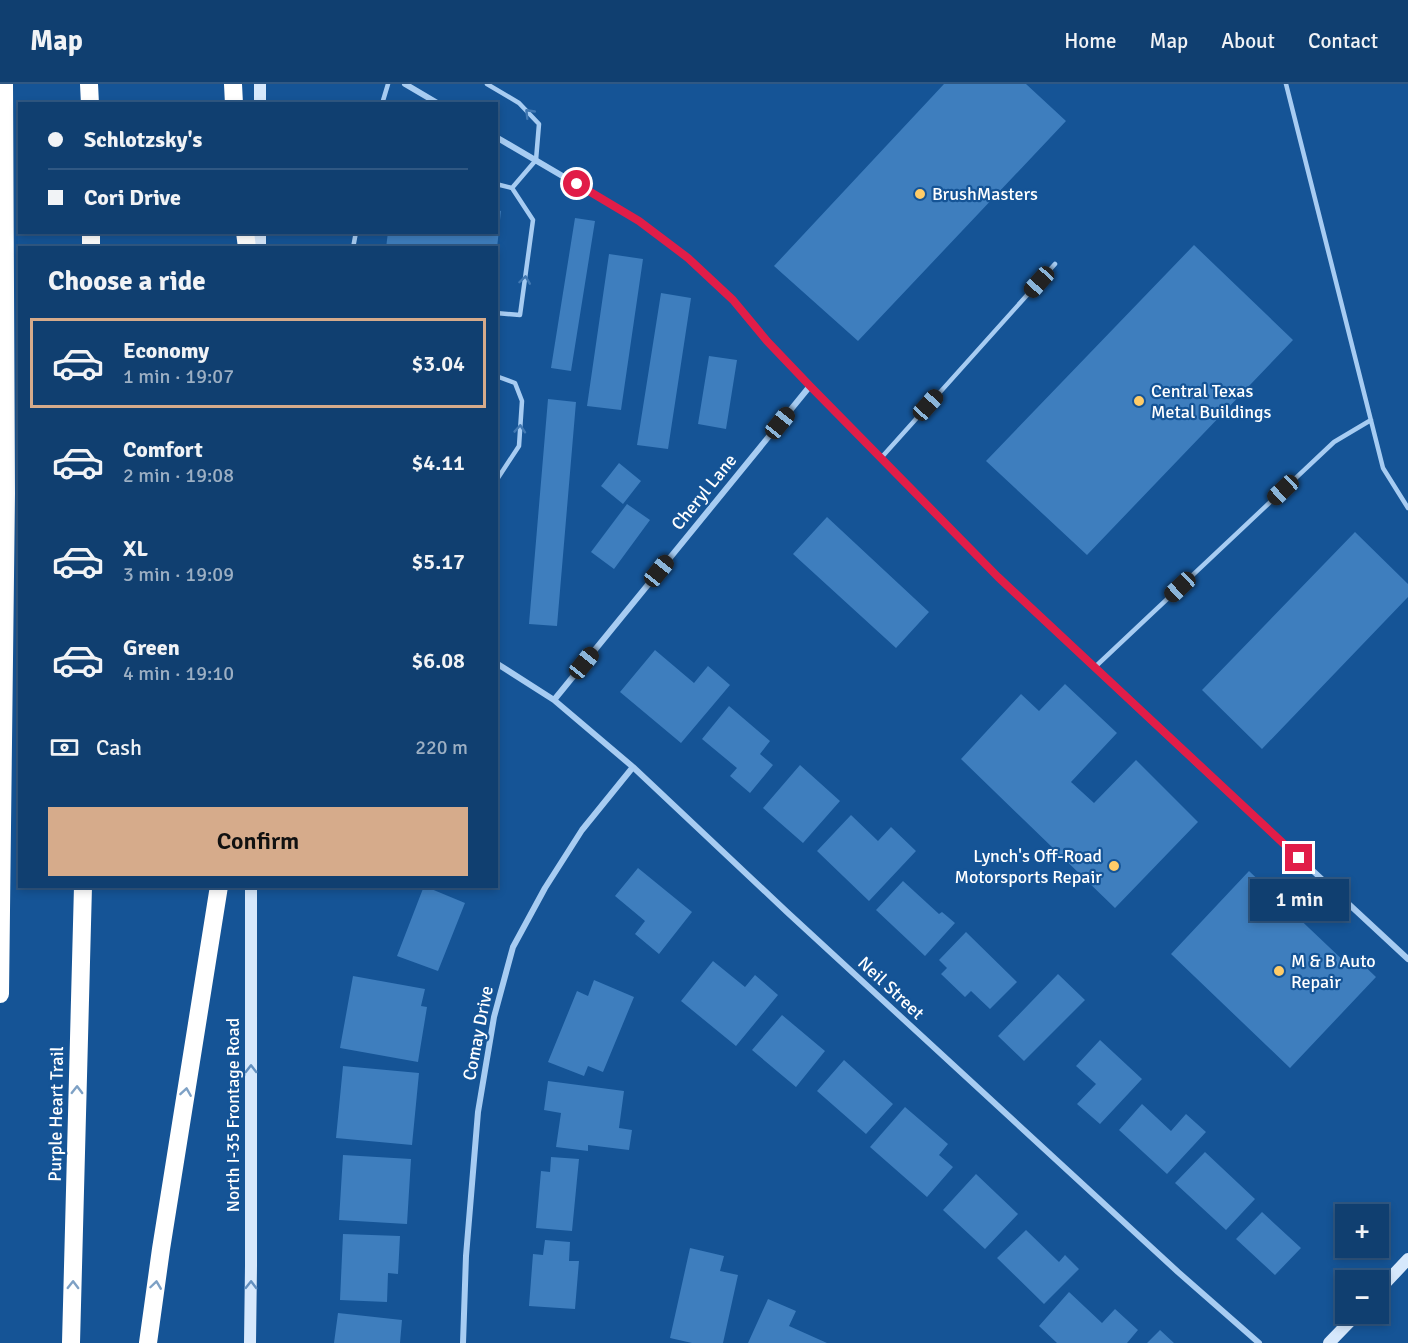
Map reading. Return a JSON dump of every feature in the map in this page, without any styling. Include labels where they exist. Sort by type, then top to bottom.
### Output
[{"type":"highway","points":[[0,994],[6,493],[4,84]]},
{"type":"highway","points":[[89,84],[90,102]]},
{"type":"highway","points":[[233,84],[234,102]]},
{"type":"highway","name":"Purple Heart Trail","points":[[71,1343],[82,888]]},
{"type":"highway","points":[[148,1343],[219,888]]},
{"type":"main road","points":[[260,84],[260,102]]},
{"type":"main road","name":"North I-35 Frontage Road","points":[[250,1343],[251,888]]},
{"type":"main road","points":[[1389,1280],[1408,1260]]},
{"type":"main road","points":[[1329,1343],[1347,1324]]},
{"type":"street","points":[[405,84],[436,102]]},
{"type":"street","points":[[498,138],[639,221],[688,258],[733,300],[767,341],[810,386],[998,577],[1408,959]]},
{"type":"street","name":"Cheryl Lane","points":[[554,700],[810,386]]},
{"type":"street","name":"Neil Street","points":[[498,664],[554,700],[633,767],[1169,1264],[1259,1343]]},
{"type":"street","name":"Comay Drive","points":[[463,1343],[466,1256],[478,1112],[494,1017],[513,947],[545,888],[582,830],[633,767]]},
{"type":"lane","points":[[383,102],[388,84]]},
{"type":"lane","points":[[487,84],[519,103],[539,124],[536,160],[512,188]]},
{"type":"lane","points":[[1286,84],[1383,468],[1408,508]]},
{"type":"lane","points":[[498,184],[512,188],[533,220],[520,315],[498,313]]},
{"type":"lane","points":[[881,458],[1055,264]]},
{"type":"lane","points":[[498,377],[515,383],[522,400],[519,446],[498,478]]},
{"type":"lane","points":[[1095,667],[1334,442],[1371,420]]},
{"type":"building","name":"BrushMasters","points":[[944,84],[1026,84],[1066,121],[858,341],[774,266]]},
{"type":"building","points":[[498,210],[501,211],[497,246],[386,246],[388,234],[498,234]]},
{"type":"building","points":[[575,218],[595,221],[571,371],[551,368]]},
{"type":"building","name":"Central Texas Metal Buildings","points":[[1194,245],[1293,340],[1087,555],[986,461]]},
{"type":"building","points":[[609,254],[643,259],[621,410],[587,406]]},
{"type":"building","points":[[661,293],[691,298],[668,449],[637,445]]},
{"type":"building","points":[[709,356],[737,360],[726,429],[698,424]]},
{"type":"building","points":[[548,399],[576,402],[557,626],[529,624]]},
{"type":"building","points":[[619,463],[641,481],[623,504],[601,486]]},
{"type":"building","points":[[627,504],[650,520],[614,569],[591,552]]},
{"type":"building","points":[[827,517],[929,612],[896,648],[793,554]]},
{"type":"building","points":[[1355,532],[1408,584],[1408,597],[1262,749],[1202,690]]},
{"type":"building","points":[[655,650],[694,683],[708,666],[730,685],[681,743],[620,692]]},
{"type":"building","points":[[1065,684],[1117,733],[1071,782],[1094,803],[1136,760],[1198,822],[1115,908],[961,759],[1021,694],[1039,711]]},
{"type":"building","points":[[729,706],[770,741],[760,754],[773,765],[750,793],[730,776],[737,768],[702,739]]},
{"type":"building","points":[[800,765],[840,801],[803,843],[763,808]]},
{"type":"building","points":[[851,815],[878,841],[891,827],[916,851],[869,901],[817,851]]},
{"type":"building","points":[[638,868],[692,912],[659,954],[635,934],[645,921],[615,896]]},
{"type":"building","name":"M & B Auto Repair","points":[[1249,871],[1348,965],[1355,957],[1376,977],[1290,1068],[1171,954]]},
{"type":"building","points":[[903,881],[939,914],[942,912],[955,923],[925,956],[876,910]]},
{"type":"building","points":[[423,888],[429,888],[465,903],[438,971],[397,956]]},
{"type":"building","points":[[966,932],[1017,982],[990,1009],[971,991],[965,997],[941,974],[947,968],[939,960]]},
{"type":"building","points":[[713,961],[745,987],[755,975],[778,995],[736,1046],[681,1001]]},
{"type":"building","points":[[1058,974],[1085,1000],[1024,1061],[998,1036]]},
{"type":"building","points":[[353,976],[425,989],[421,1006],[427,1007],[418,1062],[340,1048]]},
{"type":"building","points":[[594,980],[634,997],[603,1072],[588,1066],[584,1076],[548,1062],[577,991],[588,996]]},
{"type":"building","points":[[782,1015],[825,1051],[796,1087],[752,1050]]},
{"type":"building","points":[[1100,1040],[1142,1079],[1100,1124],[1077,1104],[1096,1084],[1076,1066]]},
{"type":"building","points":[[844,1060],[893,1104],[866,1134],[817,1091]]},
{"type":"building","points":[[343,1066],[419,1073],[412,1145],[336,1138]]},
{"type":"building","points":[[548,1081],[624,1091],[619,1128],[632,1130],[629,1150],[588,1145],[588,1151],[556,1147],[561,1113],[544,1110]]},
{"type":"building","points":[[1142,1104],[1171,1131],[1186,1114],[1206,1132],[1167,1174],[1119,1130]]},
{"type":"building","points":[[905,1107],[948,1144],[939,1155],[953,1167],[927,1197],[870,1147]]},
{"type":"building","points":[[1205,1152],[1255,1199],[1226,1230],[1175,1183]]},
{"type":"building","points":[[343,1155],[411,1159],[407,1224],[339,1220]]},
{"type":"building","points":[[551,1157],[579,1159],[572,1231],[536,1228],[541,1171],[550,1172]]},
{"type":"building","points":[[976,1174],[1018,1214],[985,1249],[943,1210]]},
{"type":"building","points":[[1262,1212],[1301,1248],[1275,1275],[1236,1239]]},
{"type":"building","points":[[1026,1230],[1059,1262],[1065,1255],[1079,1269],[1044,1304],[997,1258]]},
{"type":"building","points":[[343,1234],[400,1236],[398,1274],[388,1273],[387,1302],[340,1300]]},
{"type":"building","points":[[545,1240],[570,1242],[569,1261],[579,1261],[575,1309],[529,1306],[533,1254],[543,1255]]},
{"type":"building","points":[[690,1248],[724,1256],[720,1271],[738,1275],[723,1343],[692,1343],[670,1338]]},
{"type":"building","points":[[1069,1292],[1102,1323],[1115,1309],[1138,1330],[1127,1343],[1057,1343],[1039,1326]]},
{"type":"building","points":[[768,1299],[796,1311],[789,1326],[827,1343],[748,1343]]},
{"type":"building","points":[[338,1313],[402,1320],[400,1343],[334,1343]]},
{"type":"building","points":[[1160,1330],[1174,1343],[1147,1343]]},
{"type":"place","name":"BrushMasters","points":[[920,194]]},
{"type":"place","name":"Central Texas Metal Buildings","points":[[1139,401]]},
{"type":"place","name":"Lynch's Off-Road Motorsports Repair","points":[[1114,866]]},
{"type":"place","name":"M & B Auto Repair","points":[[1279,971]]},
{"type":"route","points":[[577,184],[639,221],[688,258],[733,300],[767,341],[810,386],[998,577],[1299,858]]}]
